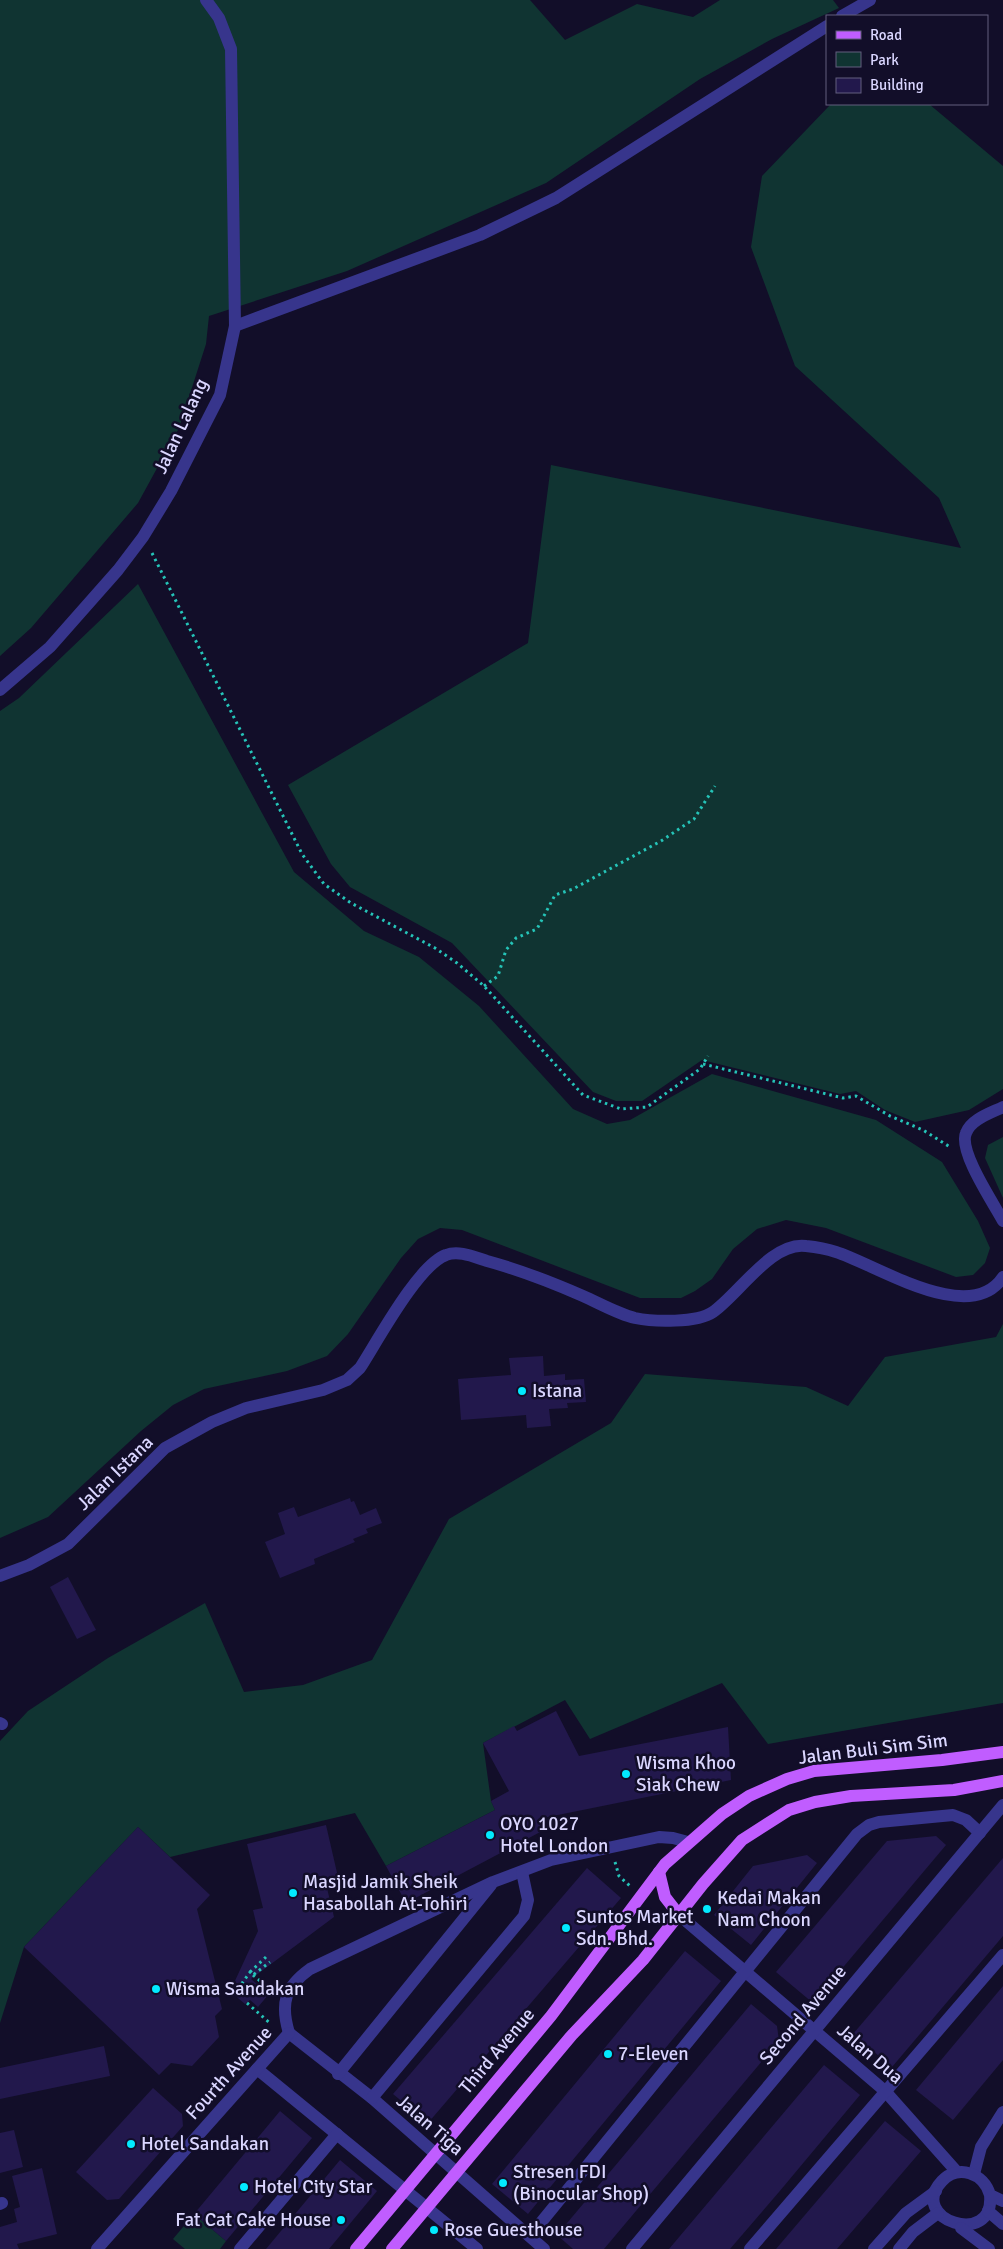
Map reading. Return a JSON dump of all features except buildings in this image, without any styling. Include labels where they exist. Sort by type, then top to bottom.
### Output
[{"type":"main road","name":"Jalan Buli Sim Sim","points":[[659,1872],[688,1842],[722,1814],[749,1796],[786,1779],[814,1771],[942,1760],[1003,1752]]},
{"type":"main road","points":[[392,2249],[572,2035],[643,1960],[703,1884],[742,1840],[790,1810],[852,1796],[914,1794],[1003,1781]]},
{"type":"main road","points":[[659,1872],[665,1897],[679,1915]]},
{"type":"main road","name":"Third Avenue","points":[[356,2249],[551,2016],[659,1872]]},
{"type":"street","name":"Jalan Lalang","points":[[0,690],[50,647],[118,570],[143,536],[171,491],[220,395],[235,326],[231,49],[219,18],[206,0]]},
{"type":"street","points":[[844,15],[870,0]]},
{"type":"street","points":[[235,326],[480,235],[556,198],[826,27]]},
{"type":"street","points":[[1003,1107],[971,1125],[965,1134],[965,1147],[970,1160],[1003,1221]]},
{"type":"street","name":"Jalan Istana","points":[[0,1576],[68,1544],[165,1448],[212,1422],[246,1408],[323,1390],[347,1380],[360,1368],[426,1270],[438,1259],[456,1253],[529,1273],[634,1318],[667,1323],[712,1313],[778,1252],[804,1245],[836,1252],[901,1281],[954,1295],[984,1294],[997,1286],[1003,1277]]},
{"type":"street","name":"Second Avenue","points":[[632,2249],[1003,1805]]},
{"type":"street","points":[[530,2236],[857,1834],[869,1824],[953,1815],[966,1820],[980,1833]]},
{"type":"street","name":"Fourth Avenue","points":[[99,2248],[287,2035],[285,2002],[289,1990],[296,1979],[310,1969],[493,1882],[551,1860],[659,1837],[688,1842]]},
{"type":"street","points":[[372,2098],[524,1916],[528,1900],[522,1872]]},
{"type":"street","points":[[338,2074],[493,1882]]},
{"type":"street","name":"Jalan Dua","points":[[679,1915],[885,2091],[958,2172]]},
{"type":"street","points":[[750,2249],[1003,1955]]},
{"type":"street","name":"Jalan Tiga","points":[[287,2035],[372,2098],[544,2249]]},
{"type":"street","points":[[257,2069],[477,2249]]},
{"type":"street","points":[[974,2174],[982,2147],[1003,2112]]},
{"type":"street","points":[[240,2249],[337,2134]]},
{"type":"street","points":[[874,2249],[906,2213],[936,2190],[944,2179],[958,2172],[974,2174],[985,2182],[990,2195],[988,2211],[978,2223],[961,2228]]},
{"type":"street","points":[[936,2190],[935,2206],[944,2221],[961,2228],[989,2249]]},
{"type":"street","points":[[990,2195],[1003,2201]]},
{"type":"street","points":[[988,2211],[1003,2224]]},
{"type":"street","points":[[899,2249],[913,2232],[938,2213]]},
{"type":"path","points":[[143,536],[302,854],[324,884],[351,903],[435,948],[457,963],[484,986],[584,1095],[621,1109],[647,1106],[700,1069],[708,1056]]},
{"type":"path","points":[[484,986],[498,976],[506,950],[516,938],[537,929],[555,895],[573,889],[661,841],[694,819],[714,786]]},
{"type":"path","points":[[703,1064],[843,1098],[856,1096],[890,1116],[923,1130],[951,1148]]},
{"type":"path","points":[[611,1846],[619,1876],[641,1896]]},
{"type":"path","points":[[238,1989],[266,1957]]},
{"type":"path","points":[[252,1974],[270,1962]]},
{"type":"path","points":[[252,1974],[273,1992]]},
{"type":"path","points":[[247,2002],[287,2035]]},
{"type":"green space","points":[[0,0],[530,0],[565,40],[637,4],[693,17],[720,0],[833,0],[839,8],[772,39],[700,79],[546,183],[347,271],[209,316],[206,344],[179,428],[138,503],[31,628],[0,656]]},
{"type":"green space","points":[[830,105],[930,105],[1003,166],[1003,1089],[969,1110],[915,1122],[885,1110],[856,1091],[840,1094],[702,1060],[642,1101],[616,1101],[593,1092],[452,943],[350,887],[331,864],[288,785],[528,643],[551,465],[961,548],[939,498],[795,366],[751,247],[762,176]]},
{"type":"green space","points":[[138,584],[294,872],[364,931],[419,957],[479,1006],[573,1109],[607,1124],[630,1120],[712,1074],[876,1120],[942,1162],[978,1221],[990,1248],[985,1263],[973,1275],[956,1277],[826,1228],[786,1220],[757,1229],[733,1249],[712,1279],[695,1291],[681,1298],[640,1298],[462,1230],[440,1228],[418,1239],[401,1258],[348,1334],[327,1356],[287,1371],[204,1389],[173,1405],[141,1431],[48,1517],[0,1538],[0,711],[19,698]]},
{"type":"green space","points":[[1003,1137],[1003,1198],[985,1158],[988,1145]]},
{"type":"green space","points":[[1003,1324],[1003,1703],[768,1744],[722,1683],[590,1739],[565,1700],[483,1743],[491,1801],[495,1810],[386,1866],[355,1813],[170,1857],[138,1827],[24,1947],[0,2023],[0,1741],[28,1711],[108,1658],[205,1603],[244,1692],[303,1685],[372,1660],[449,1519],[611,1423],[645,1374],[806,1387],[848,1406],[885,1357],[996,1337]]},
{"type":"green space","points":[[194,2214],[226,2241],[220,2249],[185,2249],[173,2239]]},
{"type":"place","name":"Istana","points":[[522,1391]]},
{"type":"place","name":"Wisma Khoo Siak Chew","points":[[626,1774]]},
{"type":"place","name":"OYO 1027 Hotel London","points":[[490,1835]]},
{"type":"place","name":"Masjid Jamik Sheik Hasabollah At-Tohiri","points":[[293,1893]]},
{"type":"place","name":"Kedai Makan Nam Choon","points":[[707,1909]]},
{"type":"place","name":"Suntos Market Sdn. Bhd.","points":[[566,1928]]},
{"type":"place","name":"Wisma Sandakan","points":[[156,1989]]},
{"type":"place","name":"7-Eleven","points":[[608,2054]]},
{"type":"place","name":"Hotel Sandakan","points":[[131,2144]]},
{"type":"place","name":"Stresen FDI (Binocular Shop)","points":[[503,2183]]},
{"type":"place","name":"Hotel City Star","points":[[244,2187]]},
{"type":"place","name":"Fat Cat Cake House","points":[[341,2220]]},
{"type":"place","name":"Rose Guesthouse","points":[[434,2230]]}]
